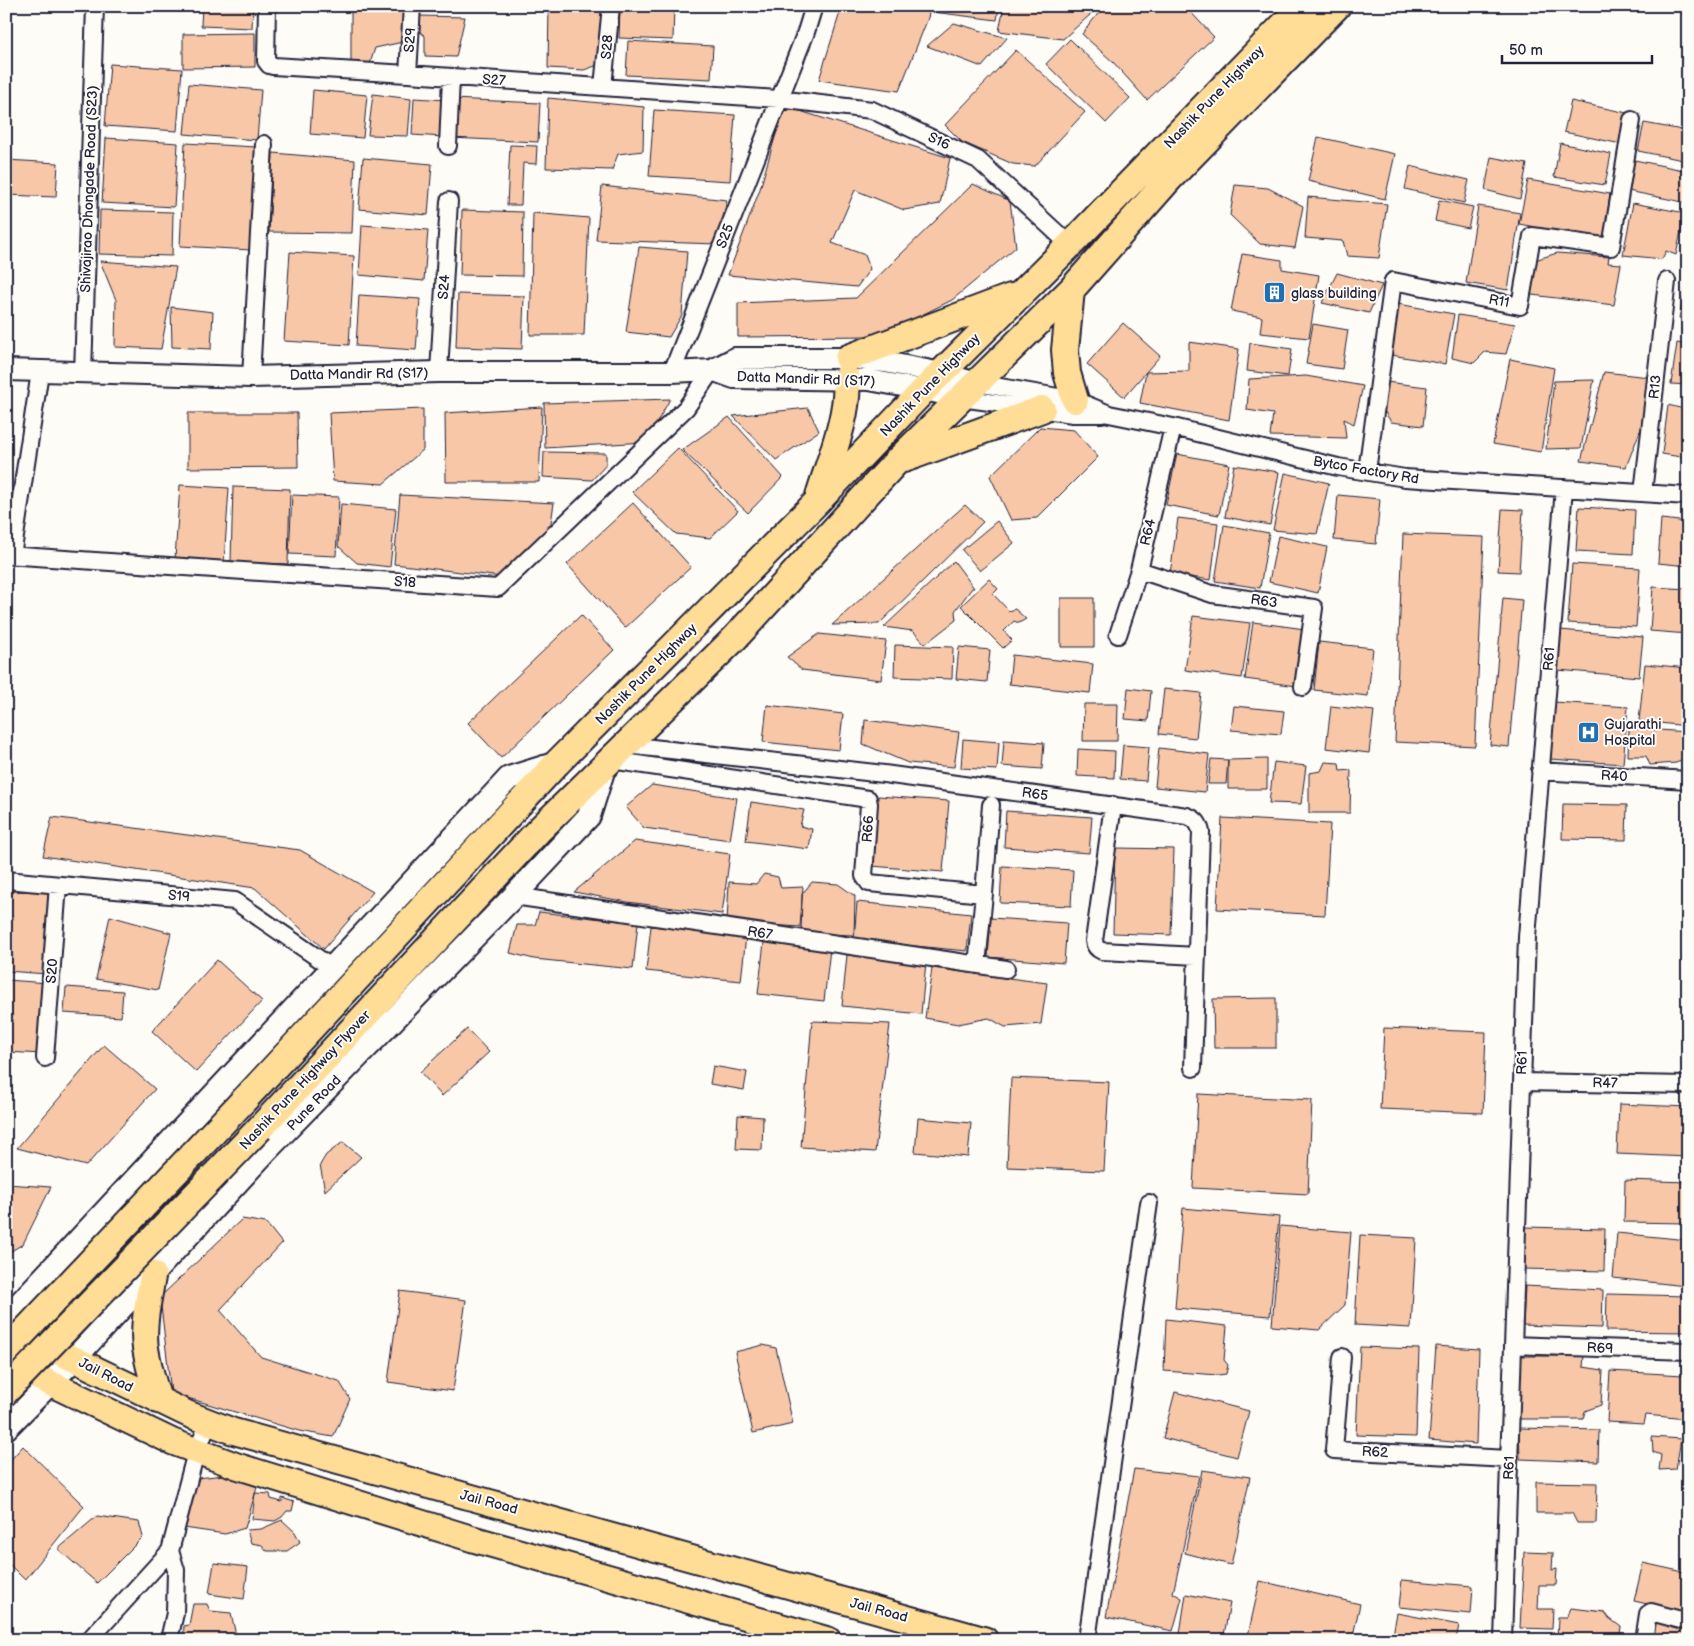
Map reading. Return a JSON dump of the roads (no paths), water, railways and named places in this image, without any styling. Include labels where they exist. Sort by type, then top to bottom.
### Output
[{"type":"highway","name":"Nashik Pune Highway","points":[[557,763],[817,502],[933,381],[1070,245],[1302,6]]},
{"type":"highway","name":"Nashik Pune Highway","points":[[613,758],[734,639],[896,462],[1071,290],[1169,179],[1338,6]]},
{"type":"highway","points":[[1071,290],[1065,350],[1067,373],[1075,400]]},
{"type":"highway","points":[[817,502],[843,417],[847,397],[847,368],[1020,294]]},
{"type":"highway","points":[[896,462],[1042,409]]},
{"type":"highway","name":"Nashik Pune Highway Flyover","points":[[6,1391],[260,1128],[538,831],[613,758]]},
{"type":"highway","points":[[6,1351],[246,1099],[557,763]]},
{"type":"main road","name":"Pune Road","points":[[6,1428],[74,1359],[268,1149],[514,896],[589,816],[613,758]]},
{"type":"main road","points":[[6,1318],[508,778],[557,763]]},
{"type":"main road","points":[[153,1274],[145,1342],[158,1401]]},
{"type":"main road","name":"Jail Road","points":[[6,1329],[74,1359],[158,1401],[232,1431],[985,1640]]},
{"type":"main road","points":[[6,1362],[196,1452],[473,1539],[828,1640]]},
{"type":"street","name":"Shivajirao Dhongade Road (S23)","points":[[83,372],[96,6]]},
{"type":"street","name":"S27","points":[[267,6],[266,57],[269,65],[778,99]]},
{"type":"street","name":"S29","points":[[408,74],[412,6]]},
{"type":"street","name":"S28","points":[[603,87],[611,6]]},
{"type":"street","name":"S25","points":[[672,372],[806,32],[814,6]]},
{"type":"street","points":[[448,146],[451,77]]},
{"type":"street","name":"S16","points":[[778,99],[872,110],[978,160],[1070,245]]},
{"type":"street","name":"R11","points":[[1368,471],[1393,281],[1520,306],[1532,236],[1611,247],[1632,120]]},
{"type":"street","points":[[251,377],[264,144]]},
{"type":"street","name":"S24","points":[[439,372],[449,201]]},
{"type":"street","name":"R13","points":[[1643,493],[1667,281]]},
{"type":"street","name":"Datta Mandir Rd (S17)","points":[[6,370],[251,377],[439,372],[672,372],[712,370],[734,378],[847,368],[869,380],[933,381],[969,391]]},
{"type":"street","name":"S18","points":[[9,556],[498,588],[686,408],[712,370]]},
{"type":"street","points":[[9,556],[40,372]]},
{"type":"street","name":"Bytco Factory Rd","points":[[969,391],[1075,400],[1109,414],[1172,427],[1338,467],[1405,478],[1688,496]]},
{"type":"street","name":"Bytco Factory Rd","points":[[969,391],[1042,409],[1073,414],[1109,414]]},
{"type":"street","name":"R64","points":[[1118,635],[1139,570],[1172,427]]},
{"type":"street","name":"R61","points":[[1503,1640],[1526,937],[1564,488]]},
{"type":"street","name":"R63","points":[[1139,570],[1212,594],[1314,608],[1303,687]]},
{"type":"street","name":"R65","points":[[613,758],[871,774],[1113,805],[1194,818],[1199,823],[1201,832],[1193,1068]]},
{"type":"street","name":"R66","points":[[613,758],[868,799],[864,876],[869,883],[984,894]]},
{"type":"street","name":"R40","points":[[1540,771],[1688,780]]},
{"type":"street","points":[[868,799],[871,774]]},
{"type":"street","points":[[977,965],[991,805]]},
{"type":"street","points":[[1113,805],[1094,945],[1102,951],[1197,956]]},
{"type":"street","name":"S19","points":[[6,880],[235,901],[331,967]]},
{"type":"street","name":"S20","points":[[45,1058],[58,885]]},
{"type":"street","name":"R67","points":[[514,896],[1006,970]]},
{"type":"street","name":"R47","points":[[1522,1082],[1688,1085]]},
{"type":"street","points":[[1087,1640],[1149,1203]]},
{"type":"street","name":"R69","points":[[1513,1345],[1688,1351]]},
{"type":"street","name":"R62","points":[[1342,1356],[1334,1450],[1509,1459]]},
{"type":"street","points":[[90,1640],[170,1550],[196,1452],[209,1423]]},
{"type":"street","points":[[169,1640],[175,1613],[176,1570],[170,1550]]},
{"type":"street","points":[[1644,1640],[1648,1614],[1651,1612],[1688,1622]]},
{"type":"place","name":"glass building","points":[[1275,293]]},
{"type":"place","name":"Gujarathi Hospital","points":[[1588,732]]}]
